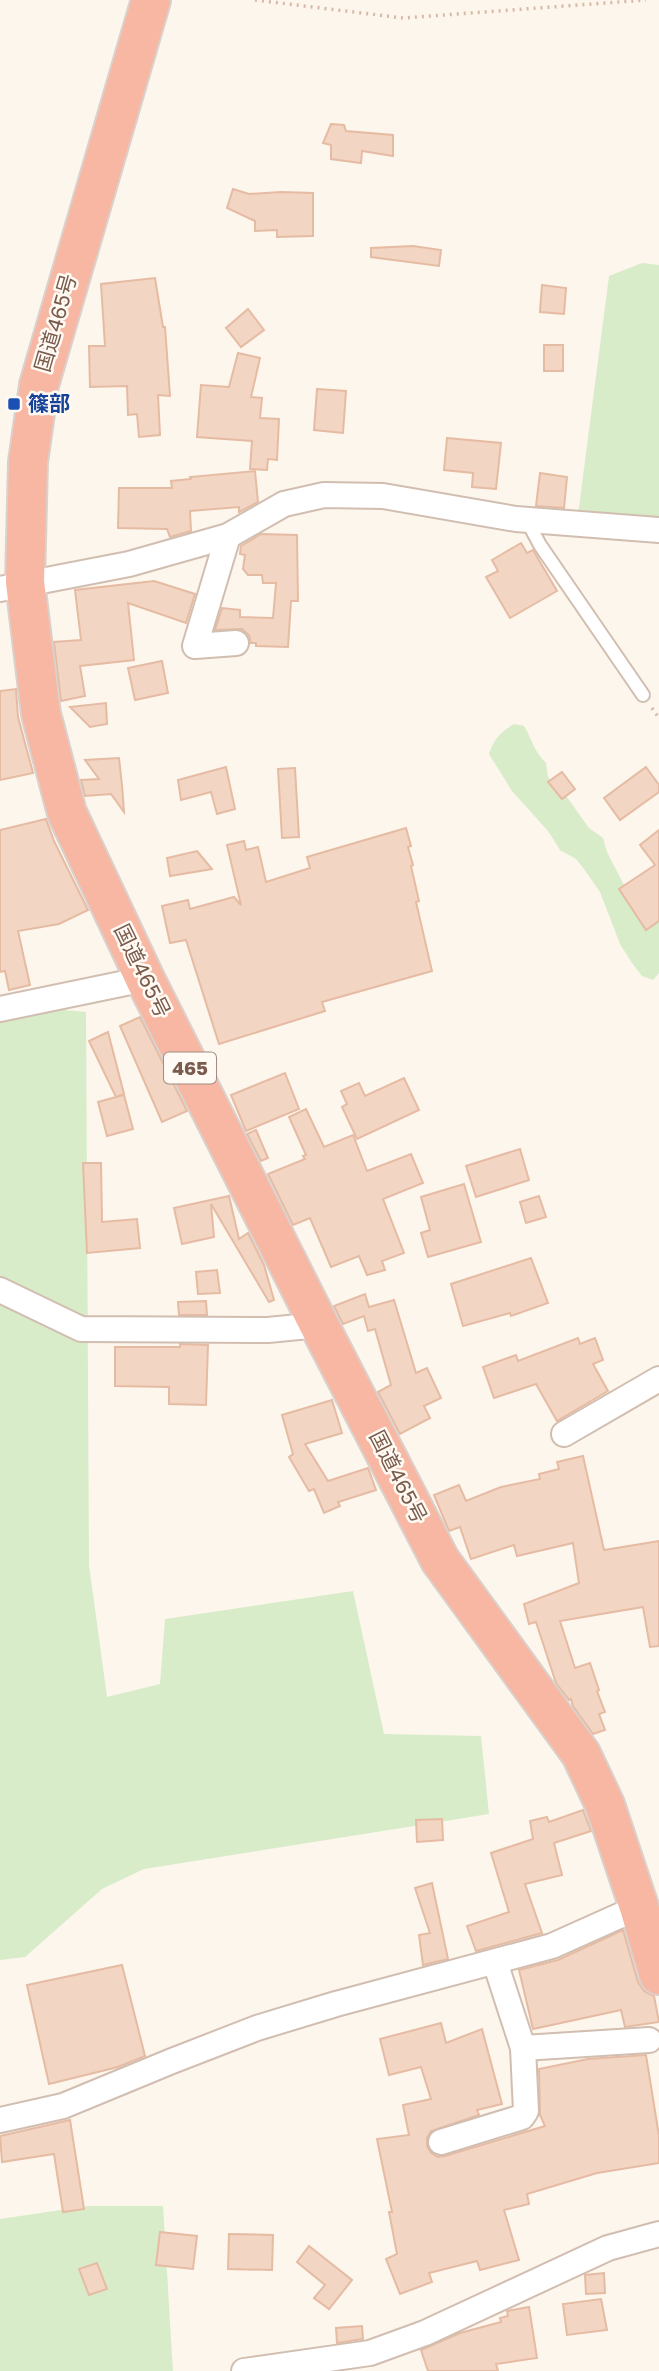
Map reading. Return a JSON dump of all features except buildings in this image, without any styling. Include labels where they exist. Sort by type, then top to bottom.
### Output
[{"type":"highway","name":"国道465号","points":[[150,0],[38,385],[12,585],[41,714],[67,813],[145,979],[440,1560],[582,1754],[605,1805],[659,1975]]},
{"type":"street","points":[[12,585],[129,564],[228,536],[284,504],[324,495],[383,496],[531,520],[659,530]]},
{"type":"street","points":[[228,536],[195,646],[236,643]]},
{"type":"street","points":[[0,1009],[145,979]]},
{"type":"street","points":[[0,1290],[81,1329],[268,1330],[319,1325]]},
{"type":"street","points":[[564,1434],[659,1379]]},
{"type":"street","points":[[0,2120],[63,2106],[270,2024],[552,1947],[639,1907]]},
{"type":"street","points":[[441,2142],[522,2117],[526,2111],[523,2048],[495,1962]]},
{"type":"street","points":[[523,2048],[649,2040]]},
{"type":"street","points":[[244,2371],[370,2353],[425,2333],[608,2248],[659,2234]]},
{"type":"lane","points":[[531,520],[532,530],[540,545],[643,695]]},
{"type":"path","points":[[255,0],[403,18],[646,0]]},
{"type":"path","points":[[651,707],[659,718]]},
{"type":"green space","points":[[642,263],[659,265],[659,517],[578,515],[609,276]]},
{"type":"green space","points":[[514,724],[524,726],[546,763],[548,777],[564,793],[589,828],[603,838],[607,852],[626,889],[659,912],[659,973],[653,980],[642,976],[620,944],[600,892],[584,869],[576,859],[560,850],[548,831],[512,791],[489,754],[498,736]]},
{"type":"green space","points":[[0,1004],[86,1012],[89,1565],[107,1697],[160,1684],[165,1619],[353,1591],[384,1734],[481,1736],[489,1814],[144,1869],[102,1889],[25,1957],[0,1960]]},
{"type":"green space","points":[[88,2206],[163,2206],[173,2371],[0,2371],[0,2219]]},
{"type":"place","name":"篠部","points":[[14,404]]}]
